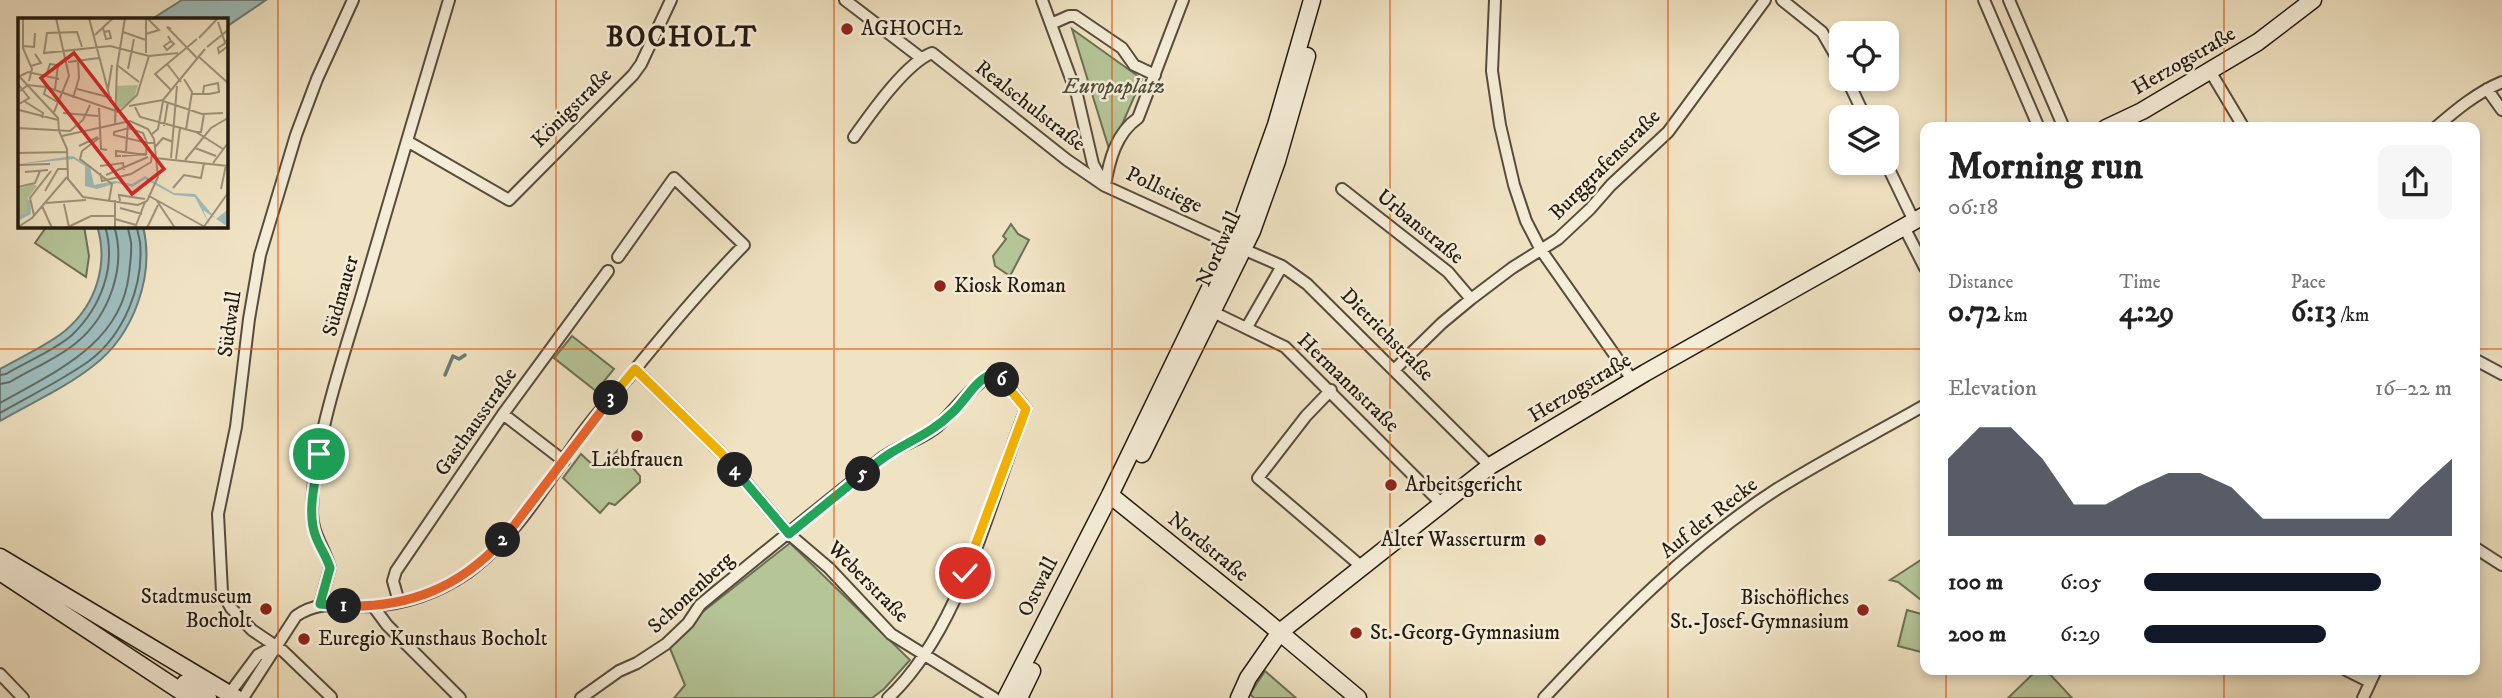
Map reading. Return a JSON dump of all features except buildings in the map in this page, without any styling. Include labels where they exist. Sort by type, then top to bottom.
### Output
[{"type":"main road","name":"Nordwall","points":[[1114,498],[1213,312],[1238,246],[1312,0]]},
{"type":"main road","name":"Nordwall","points":[[1114,498],[1238,246],[1264,199],[1323,0]]},
{"type":"main road","name":"Herzogstraße","points":[[2119,122],[2258,42],[2313,0]]},
{"type":"main road","name":"Herzogstraße","points":[[1239,698],[1248,678],[1280,632],[1490,466],[1914,221]]},
{"type":"main road","name":"Nordstraße","points":[[1114,498],[1358,698]]},
{"type":"main road","name":"Ostwall","points":[[1006,698],[1114,498]]},
{"type":"main road","name":"Ostwall","points":[[1018,698],[1114,498]]},
{"type":"main road","points":[[0,557],[233,697]]},
{"type":"main road","points":[[0,572],[191,698]]},
{"type":"main road","points":[[129,658],[167,698]]},
{"type":"main road","points":[[129,658],[161,668],[208,698]]},
{"type":"street","name":"Südwall","points":[[331,697],[275,646],[252,630],[231,608],[222,592],[218,514],[236,427],[260,255],[296,135],[317,79],[353,0]]},
{"type":"street","name":"Südmauer","points":[[320,604],[330,568],[313,524],[319,454],[339,372],[449,0]]},
{"type":"street","name":"Königstraße","points":[[407,141],[509,200],[642,64],[671,0]]},
{"type":"street","name":"Realschulstraße","points":[[845,0],[927,55],[1105,187]]},
{"type":"street","points":[[860,11],[868,0]]},
{"type":"street","points":[[1042,0],[1077,95],[1093,164],[1105,187]]},
{"type":"street","points":[[1105,187],[1112,155],[1125,127],[1138,118],[1183,0]]},
{"type":"street","points":[[1495,0],[1492,71],[1500,125],[1514,186],[1526,221],[1541,250],[1633,381]]},
{"type":"street","name":"Burggrafenstraße","points":[[1541,250],[1558,239],[1668,132],[1765,0]]},
{"type":"street","points":[[1782,0],[1822,32],[1829,44]]},
{"type":"street","points":[[1984,0],[2036,122]]},
{"type":"street","points":[[2009,0],[2061,122]]},
{"type":"street","points":[[1051,24],[1075,16],[1122,48],[1135,65],[1155,75]]},
{"type":"street","points":[[853,137],[881,101],[927,55]]},
{"type":"street","points":[[2210,71],[2240,122]]},
{"type":"street","points":[[2443,122],[2487,89],[2502,82]]},
{"type":"street","points":[[2487,89],[2502,110]]},
{"type":"street","points":[[1892,175],[1914,221],[1920,247]]},
{"type":"street","points":[[233,697],[258,655],[275,646],[296,616],[308,608],[320,604],[373,606],[429,594],[452,583],[485,559],[509,534],[579,438],[679,314],[744,245],[674,178],[618,257]]},
{"type":"street","name":"Pollstiege","points":[[1105,187],[1238,246]]},
{"type":"street","name":"Urbanstraße","points":[[1342,189],[1448,272],[1471,299]]},
{"type":"street","name":"Dietrichstraße","points":[[1238,246],[1282,266],[1328,302],[1490,466]]},
{"type":"street","points":[[1395,369],[1471,299],[1541,250]]},
{"type":"street","points":[[1247,327],[1282,266]]},
{"type":"street","name":"Gasthausstraße","points":[[399,602],[393,581],[396,571],[503,414],[608,271]]},
{"type":"street","name":"Hermannstraße","points":[[1213,312],[1285,347],[1331,390],[1441,503]]},
{"type":"street","points":[[2480,362],[2502,374]]},
{"type":"street","name":"Weberstraße","points":[[635,369],[721,453],[789,534],[829,568],[891,634],[994,698]]},
{"type":"street","name":"Schonenberg","points":[[581,698],[619,671],[666,644],[688,623],[700,605],[884,457],[932,431],[955,411],[981,380],[997,373],[1026,409],[965,573],[925,656]]},
{"type":"street","points":[[1331,390],[1306,416],[1258,478],[1363,566]]},
{"type":"street","name":"Auf der Recke","points":[[1544,698],[1667,574],[1718,533],[1777,489],[1920,408]]},
{"type":"street","points":[[503,414],[564,461]]},
{"type":"street","points":[[2480,551],[2502,565]]},
{"type":"street","points":[[373,606],[387,625],[460,698]]},
{"type":"street","points":[[888,698],[925,656]]},
{"type":"street","points":[[0,674],[23,698]]},
{"type":"street","points":[[2356,675],[2370,682]]},
{"type":"street","points":[[2363,698],[2374,675]]},
{"type":"green space","name":"Europaplatz","points":[[1072,29],[1142,79],[1110,152]]},
{"type":"green space","points":[[1011,224],[1018,234],[1029,240],[1010,276],[995,266],[993,256],[1006,239],[1003,236]]},
{"type":"green space","points":[[46,228],[84,228],[89,256],[86,277],[35,243]]},
{"type":"green space","points":[[572,336],[614,369],[596,391],[554,358]]},
{"type":"green space","points":[[618,450],[640,476],[640,482],[615,505],[609,503],[600,513],[563,478],[581,454],[595,467],[603,467]]},
{"type":"green space","points":[[790,543],[910,660],[884,689],[872,698],[674,698],[685,685],[669,646],[690,629],[700,614]]},
{"type":"green space","points":[[1920,561],[1920,599],[1898,582],[1890,580]]},
{"type":"green space","points":[[1907,610],[1920,614],[1920,652],[1898,646]]},
{"type":"green space","points":[[1265,671],[1296,698],[1254,698],[1250,694]]},
{"type":"green space","points":[[2032,675],[2051,675],[2072,698],[2008,698]]},
{"type":"water","points":[[182,0],[266,0],[228,26],[228,18],[154,18]]},
{"type":"water","points":[[97,228],[143,228],[146,264],[138,303],[130,321],[120,338],[93,366],[0,421],[0,369],[43,346],[76,320],[92,296],[97,282],[100,240]]},
{"type":"waterway","points":[[445,375],[453,356],[459,359],[465,355]]},
{"type":"place","name":"AGHOCH2","points":[[847,29]]},
{"type":"place","name":"Kiosk Roman","points":[[940,286]]},
{"type":"place","name":"Liebfrauen","points":[[637,436]]},
{"type":"place","name":"Arbeitsgericht","points":[[1391,485]]},
{"type":"place","name":"Alter Wasserturm","points":[[1540,540]]},
{"type":"place","name":"Stadtmuseum Bocholt","points":[[266,609]]},
{"type":"place","name":"Bischöfliches St.-Josef-Gymnasium","points":[[1863,610]]},
{"type":"place","name":"St.-Georg-Gymnasium","points":[[1356,633]]},
{"type":"place","name":"Euregio Kunsthaus Bocholt","points":[[304,639]]},
{"type":"district","name":"BOCHOLT","points":[[682,37]]},
{"type":"route","points":[[319,454],[313,524],[330,568],[320,604],[373,606],[429,594],[452,583],[485,559],[509,534],[579,438],[635,369],[721,453],[789,534],[884,457],[932,431],[955,411],[981,380],[997,373],[1026,409],[965,573]]}]
